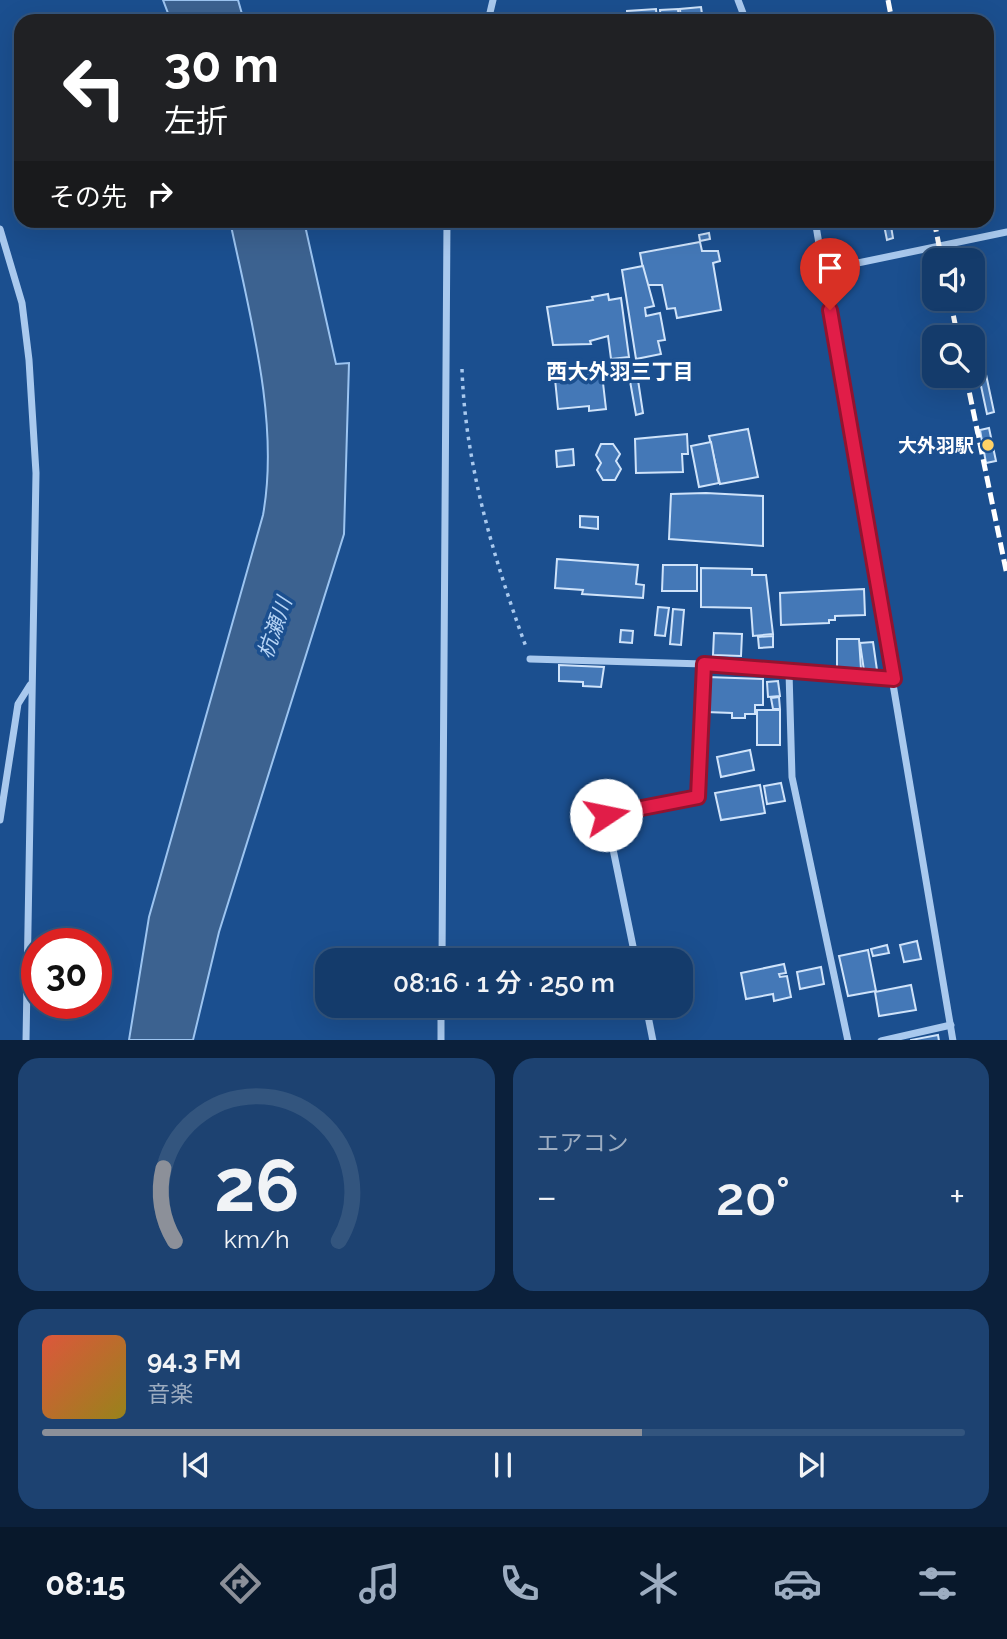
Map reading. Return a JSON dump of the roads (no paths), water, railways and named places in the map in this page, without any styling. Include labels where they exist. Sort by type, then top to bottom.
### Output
[{"type":"street","points":[[442,948],[443,469],[447,228]]},
{"type":"street","points":[[816,228],[953,1040]]},
{"type":"street","points":[[0,229],[22,303],[29,360],[36,473],[26,1040]]},
{"type":"street","points":[[824,270],[1007,232]]},
{"type":"street","points":[[530,659],[704,664],[894,679]]},
{"type":"street","points":[[633,948],[606,815],[698,797],[704,664]]},
{"type":"street","points":[[789,672],[792,777],[848,1040]]},
{"type":"street","points":[[0,820],[18,704],[31,685]]},
{"type":"street","points":[[441,1040],[442,1018]]},
{"type":"street","points":[[648,1018],[653,1040]]},
{"type":"street","points":[[885,1040],[951,1025]]},
{"type":"water","points":[[163,0],[238,0],[242,14],[168,14]]},
{"type":"water","name":"杭瀬川","points":[[231,228],[306,228],[336,364],[349,363],[344,534],[219,932],[193,1040],[129,1040],[149,917],[263,515],[268,443],[253,329]]},
{"type":"railway","points":[[888,0],[891,14]]},
{"type":"railway","points":[[936,228],[939,248]]},
{"type":"railway","points":[[952,311],[955,325]]},
{"type":"railway","points":[[968,388],[1007,575]]},
{"type":"place","name":"大外羽駅","points":[[988,445]]},
{"type":"district","name":"西大外羽三丁目","points":[[620,372]]}]
